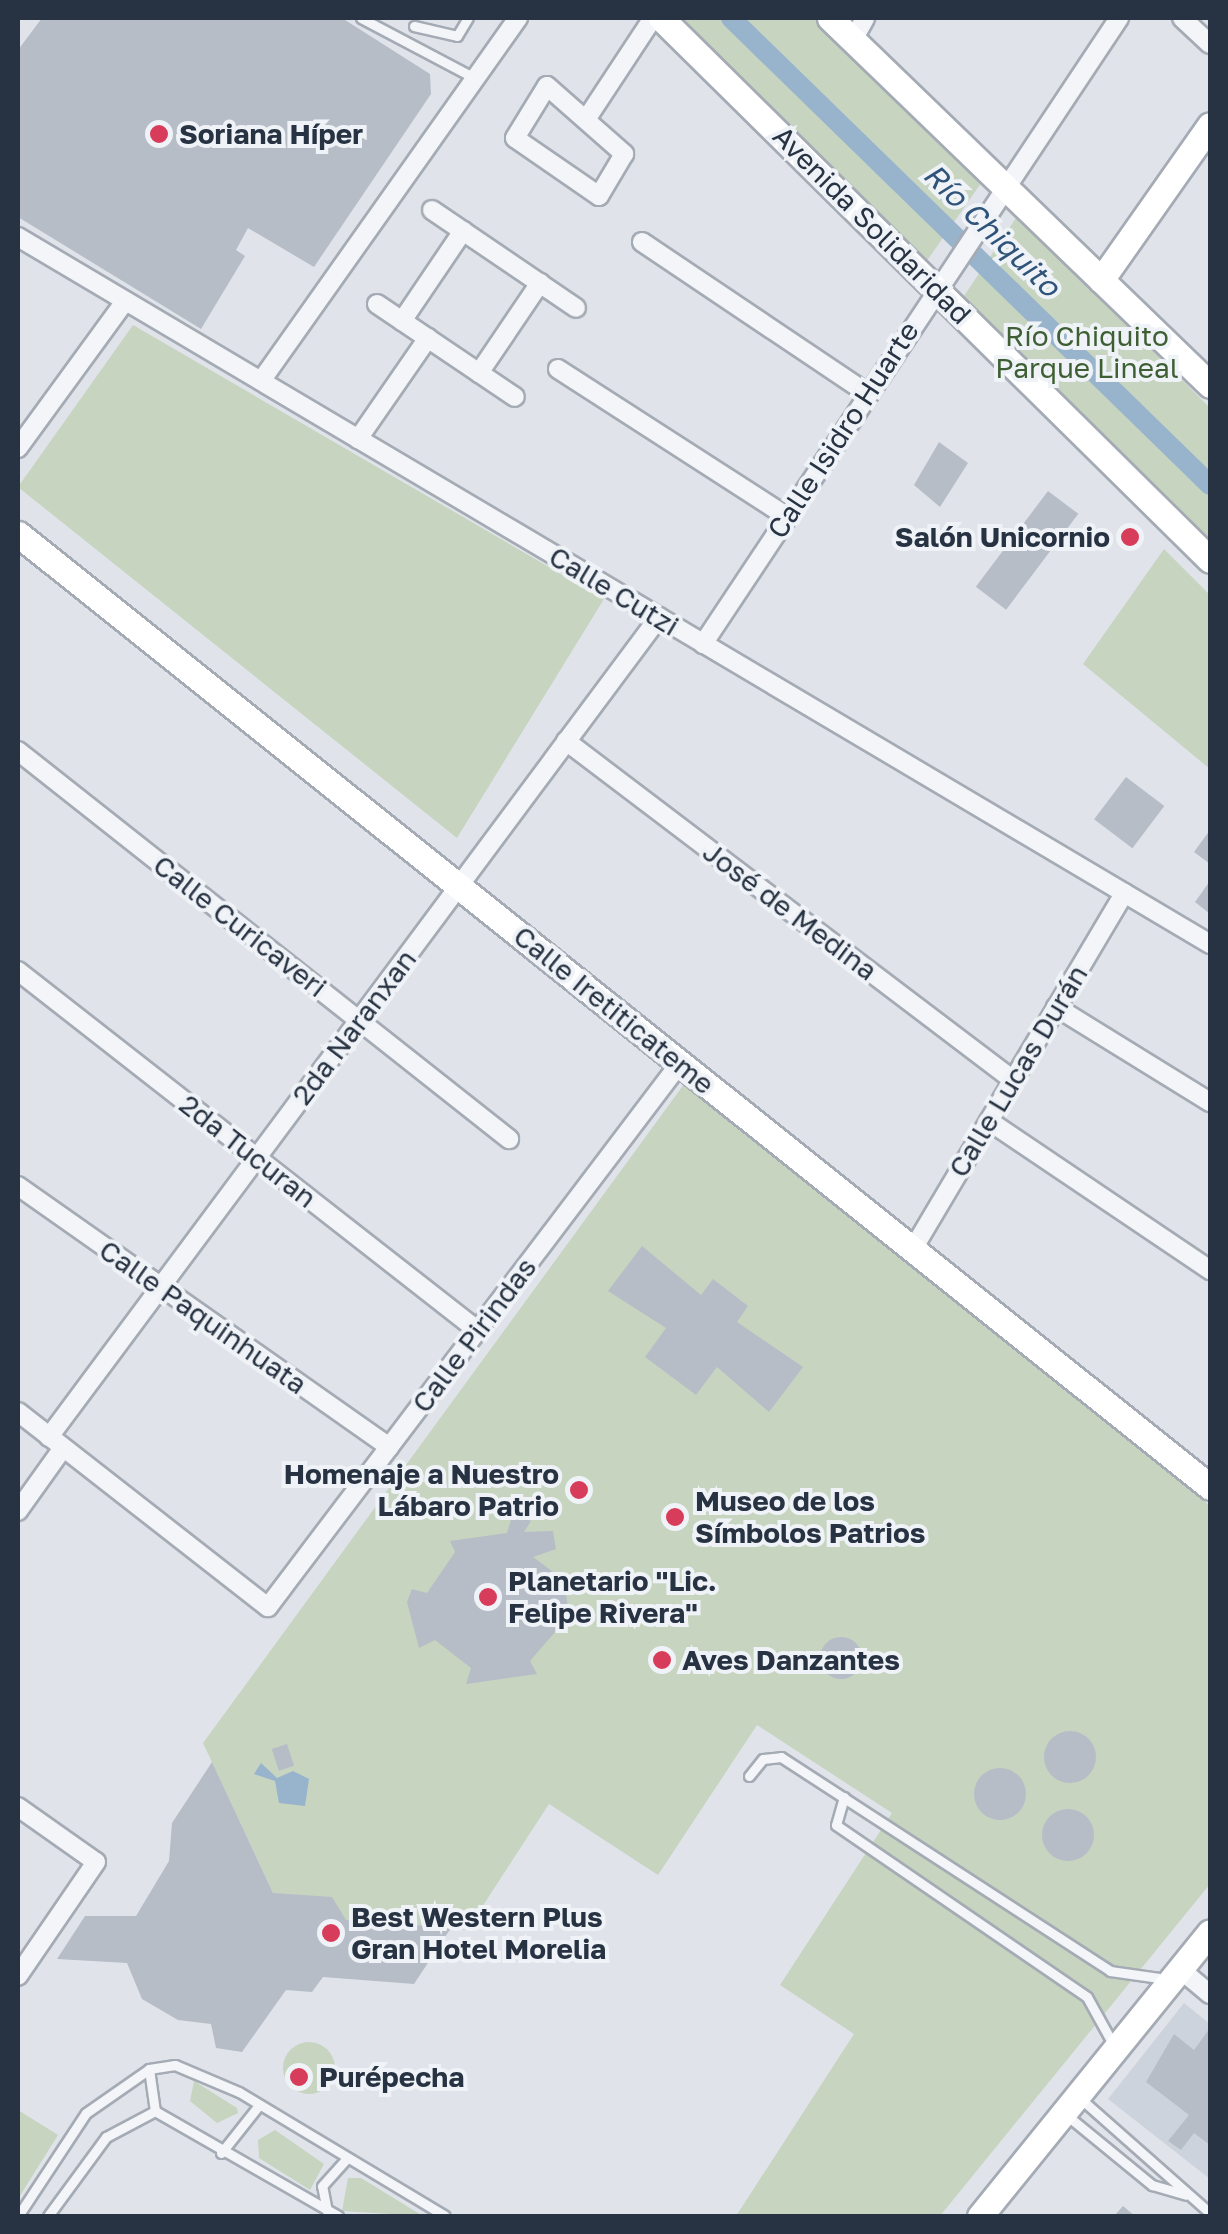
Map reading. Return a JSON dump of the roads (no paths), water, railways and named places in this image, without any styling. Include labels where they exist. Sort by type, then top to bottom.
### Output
[{"type":"street","points":[[261,382],[518,18]]},
{"type":"street","points":[[589,115],[547,86],[515,138],[598,196],[624,154],[591,128],[589,115],[653,18]]},
{"type":"street","name":"Avenida Solidaridad","points":[[662,18],[1210,560]]},
{"type":"street","points":[[830,18],[859,29],[1007,188],[1210,385]]},
{"type":"street","name":"Calle Isidro Huarte","points":[[703,644],[1119,18]]},
{"type":"street","points":[[1182,18],[1210,44]]},
{"type":"street","points":[[1101,280],[1210,125]]},
{"type":"street","points":[[432,210],[576,308]]},
{"type":"street","points":[[402,321],[463,231]]},
{"type":"street","name":"Calle Cutzi","points":[[18,237],[1210,944]]},
{"type":"street","points":[[642,242],[867,393]]},
{"type":"street","points":[[480,373],[540,284]]},
{"type":"street","points":[[18,448],[125,301]]},
{"type":"street","points":[[376,304],[515,396]]},
{"type":"street","points":[[358,439],[428,338]]},
{"type":"street","points":[[558,369],[786,516]]},
{"type":"street","name":"Calle Iretiticateme","points":[[18,534],[1210,1487]]},
{"type":"street","name":"2da Naranxan","points":[[18,1511],[56,1442],[160,1287],[658,617]]},
{"type":"street","name":"José de Medina","points":[[566,741],[1013,1080]]},
{"type":"street","name":"Calle Curicaveri","points":[[18,751],[509,1139]]},
{"type":"street","name":"Calle Lucas Durán","points":[[913,1249],[1124,893]]},
{"type":"street","name":"2da Tucuran","points":[[18,971],[478,1330]]},
{"type":"street","points":[[1056,1007],[1210,1102]]},
{"type":"street","name":"Calle Pirindas","points":[[56,1442],[268,1607],[680,1062]]},
{"type":"street","points":[[989,1121],[1210,1270]]},
{"type":"street","name":"Calle Paquinhuata","points":[[18,1186],[389,1447]]},
{"type":"street","points":[[18,1412],[56,1442]]},
{"type":"street","points":[[18,1807],[96,1862],[18,1976]]},
{"type":"street","points":[[980,2216],[1210,1932]]},
{"type":"street","points":[[1176,1974],[1210,1994]]},
{"type":"lane","points":[[361,18],[475,78]]},
{"type":"lane","points":[[414,26],[457,36],[468,18]]},
{"type":"lane","points":[[749,1776],[763,1759],[781,1757],[1110,1971],[1176,1974]]},
{"type":"lane","points":[[844,1796],[836,1825],[846,1835],[1087,1997],[1113,2052]]},
{"type":"lane","points":[[150,2069],[156,2110],[221,2154],[338,2216]]},
{"type":"lane","points":[[18,2216],[86,2113],[150,2069],[196,2070],[445,2216]]},
{"type":"lane","points":[[1071,2104],[1152,2185],[1189,2196]]},
{"type":"lane","points":[[1071,2104],[1210,2213]]},
{"type":"lane","points":[[221,2154],[258,2106]]},
{"type":"lane","points":[[48,2216],[106,2138],[156,2110]]},
{"type":"lane","points":[[327,2211],[322,2186],[347,2158]]},
{"type":"water","points":[[261,1763],[277,1778],[293,1771],[309,1779],[305,1806],[279,1803],[275,1781],[254,1774]]},
{"type":"waterway","name":"Río Chiquito","points":[[731,18],[1210,485]]},
{"type":"place","name":"Soriana Híper","points":[[159,134]]},
{"type":"place","name":"Salón Unicornio","points":[[1130,537]]},
{"type":"place","name":"Homenaje a Nuestro Lábaro Patrio","points":[[579,1490]]},
{"type":"place","name":"Museo de los Símbolos Patrios","points":[[675,1517]]},
{"type":"place","name":"Planetario \"Lic. Felipe Rivera\"","points":[[488,1597]]},
{"type":"place","name":"Aves Danzantes","points":[[662,1660]]},
{"type":"place","name":"Best Western Plus Gran Hotel Morelia","points":[[331,1933]]},
{"type":"place","name":"Purépecha","points":[[299,2077]]},
{"type":"park label","name":"Río Chiquito Parque Lineal","points":[[1087,352]]}]
